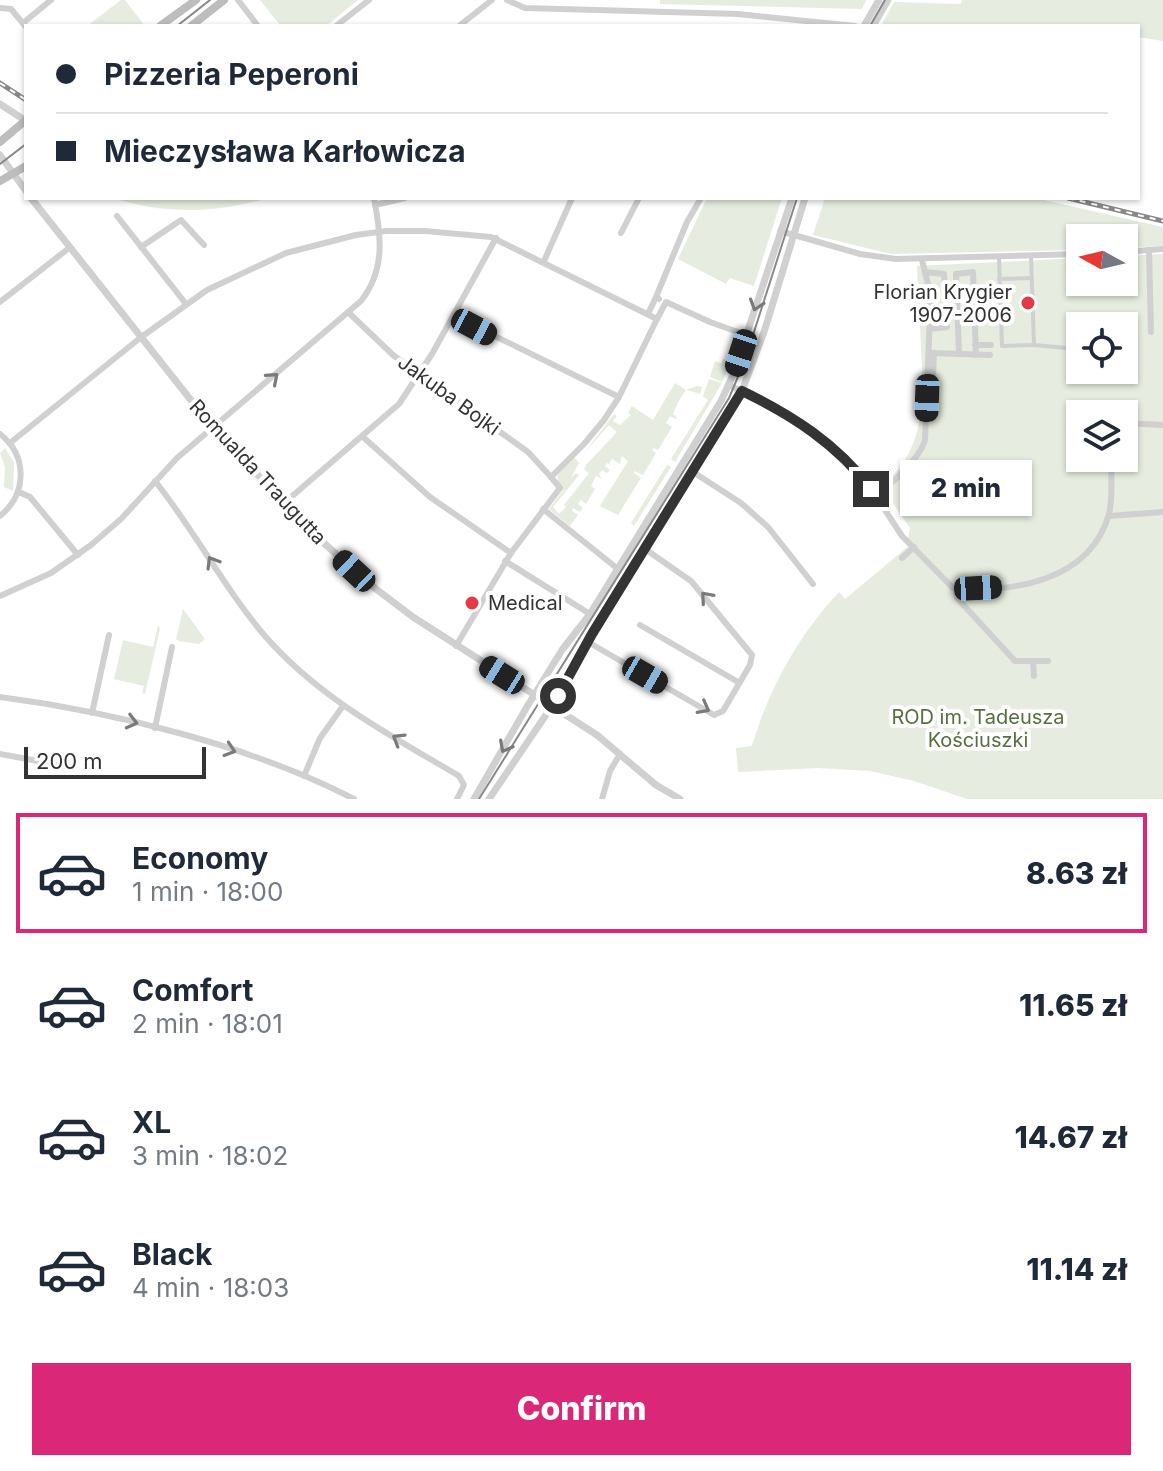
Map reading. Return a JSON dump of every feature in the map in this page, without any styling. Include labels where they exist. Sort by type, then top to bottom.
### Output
[{"type":"main road","points":[[163,24],[196,0]]},
{"type":"main road","points":[[194,24],[224,0]]},
{"type":"main road","points":[[3,139],[24,122]]},
{"type":"main road","points":[[0,181],[24,167]]},
{"type":"street","points":[[25,24],[51,0]]},
{"type":"street","points":[[238,0],[256,24]]},
{"type":"street","points":[[339,24],[369,0]]},
{"type":"street","points":[[462,24],[492,0]]},
{"type":"street","points":[[507,0],[525,8],[652,8],[838,24]]},
{"type":"street","points":[[865,24],[879,0]]},
{"type":"street","points":[[874,24],[888,0]]},
{"type":"street","points":[[0,8],[11,9],[24,25]]},
{"type":"street","points":[[0,104],[24,122]]},
{"type":"street","points":[[0,155],[24,188]]},
{"type":"street","name":"Romualda Traugutta","points":[[33,200],[213,428],[283,504],[376,589],[456,646],[602,738],[660,789],[680,799]]},
{"type":"street","points":[[544,261],[571,200]]},
{"type":"street","points":[[621,233],[638,200]]},
{"type":"street","points":[[648,314],[698,200]]},
{"type":"street","points":[[474,799],[562,650],[590,614],[712,418],[729,385],[791,200]]},
{"type":"street","points":[[489,799],[552,706],[742,391],[758,352],[804,200]]},
{"type":"street","points":[[0,596],[51,573],[78,555],[121,519],[155,481],[213,428],[365,296],[376,277],[380,257],[374,202]]},
{"type":"street","points":[[117,216],[186,304]]},
{"type":"street","points":[[141,247],[181,220],[204,245]]},
{"type":"street","points":[[10,443],[186,304],[219,283],[286,253],[319,243],[379,232],[436,231],[496,238],[657,319]]},
{"type":"street","points":[[780,231],[875,257],[922,260],[1066,255]]},
{"type":"street","points":[[283,504],[394,409],[420,375],[496,238]]},
{"type":"street","points":[[0,302],[69,248]]},
{"type":"street","points":[[1138,251],[1163,249]]},
{"type":"street","points":[[1149,250],[1154,276],[1151,332]]},
{"type":"street","points":[[1031,256],[1034,345]]},
{"type":"street","points":[[970,258],[976,355]]},
{"type":"street","points":[[999,258],[1002,346]]},
{"type":"street","points":[[922,260],[929,296],[931,419]]},
{"type":"street","points":[[925,272],[941,272],[945,276],[947,327],[930,329]]},
{"type":"street","points":[[959,354],[956,274],[971,272]]},
{"type":"street","points":[[999,279],[1033,278]]},
{"type":"street","points":[[656,297],[746,335]]},
{"type":"street","points":[[456,646],[505,561],[560,488],[551,477],[591,436],[619,397],[666,302]]},
{"type":"street","name":"Jakuba Bojki","points":[[348,312],[383,346],[420,375],[525,449],[551,477]]},
{"type":"street","points":[[454,316],[619,397]]},
{"type":"street","points":[[975,345],[1066,348]]},
{"type":"street","points":[[876,495],[893,482],[924,445],[931,354]]},
{"type":"street","points":[[931,354],[990,355]]},
{"type":"street","points":[[729,385],[792,417],[822,438],[852,466],[876,495],[899,532],[948,586],[956,589],[1027,584],[1062,572],[1079,562],[1093,547],[1109,516],[1111,472]]},
{"type":"street","points":[[1138,424],[1163,425]]},
{"type":"street","points":[[0,434],[10,443],[19,461],[21,482],[19,492],[0,516]]},
{"type":"street","points":[[363,437],[430,497],[511,553]]},
{"type":"street","points":[[693,472],[741,503],[768,527],[813,584]]},
{"type":"street","points":[[155,481],[226,585],[266,637],[304,675],[343,706],[463,781],[457,799]]},
{"type":"street","points":[[19,492],[27,494],[78,555]]},
{"type":"street","points":[[543,509],[618,569]]},
{"type":"street","points":[[1109,516],[1163,512]]},
{"type":"street","points":[[902,558],[912,546]]},
{"type":"street","points":[[588,642],[714,715],[723,711],[752,661],[750,652],[691,581],[645,549]]},
{"type":"street","points":[[505,561],[590,614]]},
{"type":"street","points":[[956,589],[957,598],[1013,659],[1020,663],[1048,661]]},
{"type":"street","points":[[640,625],[738,682]]},
{"type":"street","points":[[92,713],[109,635]]},
{"type":"street","points":[[155,728],[172,647]]},
{"type":"street","points":[[1033,662],[1034,676]]},
{"type":"street","points":[[0,697],[155,728],[304,776],[354,799]]},
{"type":"street","points":[[304,776],[326,728],[343,706]]},
{"type":"street","points":[[0,754],[54,764]]},
{"type":"street","points":[[602,799],[610,771],[620,754]]},
{"type":"green space","points":[[125,0],[143,24],[90,24]]},
{"type":"green space","points":[[260,0],[358,0],[328,24],[279,24]]},
{"type":"green space","points":[[660,0],[866,0],[862,9],[660,4]]},
{"type":"green space","points":[[962,0],[1163,0],[1163,41],[1140,37],[1140,24],[882,24],[894,2],[961,4]]},
{"type":"green space","points":[[122,200],[260,200],[229,207],[191,210]]},
{"type":"green space","points":[[706,200],[781,200],[754,286],[730,278],[726,284],[678,259]]},
{"type":"green space","points":[[824,200],[1044,200],[1163,227],[1163,246],[1138,247],[1138,224],[1066,224],[1066,250],[891,254],[813,235]]},
{"type":"green space","name":"ROD im. Tadeusza Kościuszki","points":[[1163,254],[1163,799],[967,799],[914,781],[870,771],[818,768],[738,772],[736,748],[752,746],[776,683],[810,626],[839,592],[845,599],[911,544],[908,538],[910,528],[881,486],[907,457],[922,405],[917,266],[1066,259],[1066,296],[1138,296],[1138,255]]},
{"type":"green space","points":[[723,359],[731,361],[722,382],[710,377],[715,361],[721,363]]},
{"type":"green space","points":[[709,379],[722,383],[675,462],[671,459],[708,400],[703,396]]},
{"type":"green space","points":[[675,383],[686,390],[673,414],[677,417],[670,416],[666,423],[672,427],[658,450],[652,450],[656,453],[643,475],[634,471],[641,478],[618,515],[600,506],[628,461],[622,456],[620,464],[612,459],[609,463],[613,466],[607,463],[605,466],[610,470],[607,473],[602,470],[599,474],[602,479],[596,476],[591,486],[595,489],[586,504],[581,500],[578,504],[583,508],[580,512],[573,508],[572,511],[578,515],[570,526],[549,509],[565,488],[560,492],[557,474],[574,457],[579,463],[571,478],[576,473],[579,475],[553,507],[559,514],[589,473],[584,469],[586,465],[617,432],[609,425],[584,453],[614,414],[617,416],[613,421],[620,425],[631,415],[628,413],[632,406],[653,420]]},
{"type":"green space","points":[[697,386],[702,387],[700,394],[686,390]]},
{"type":"green space","points":[[5,448],[14,463],[13,491],[4,487],[5,467],[0,453]]},
{"type":"green space","points":[[667,465],[671,467],[634,526],[631,523]]},
{"type":"green space","points":[[183,609],[205,639],[199,644],[176,639]]},
{"type":"green space","points":[[158,625],[160,629],[145,694],[142,693],[144,686],[114,679],[123,640],[153,647]]},
{"type":"tram line","points":[[180,24],[210,0]]},
{"type":"tram line","points":[[871,24],[885,0]]},
{"type":"tram line","points":[[0,164],[24,146]]},
{"type":"tram line","points":[[479,799],[729,398],[745,360],[796,200]]},
{"type":"railway","points":[[0,83],[24,99]]},
{"type":"railway","points":[[1076,200],[1163,221]]},
{"type":"place","name":"Florian Krygier 1907-2006","points":[[1028,303]]},
{"type":"place","name":"Medical","points":[[472,603]]},
{"type":"route","points":[[558,696],[592,634],[742,391],[810,429],[852,466],[871,489]]}]
